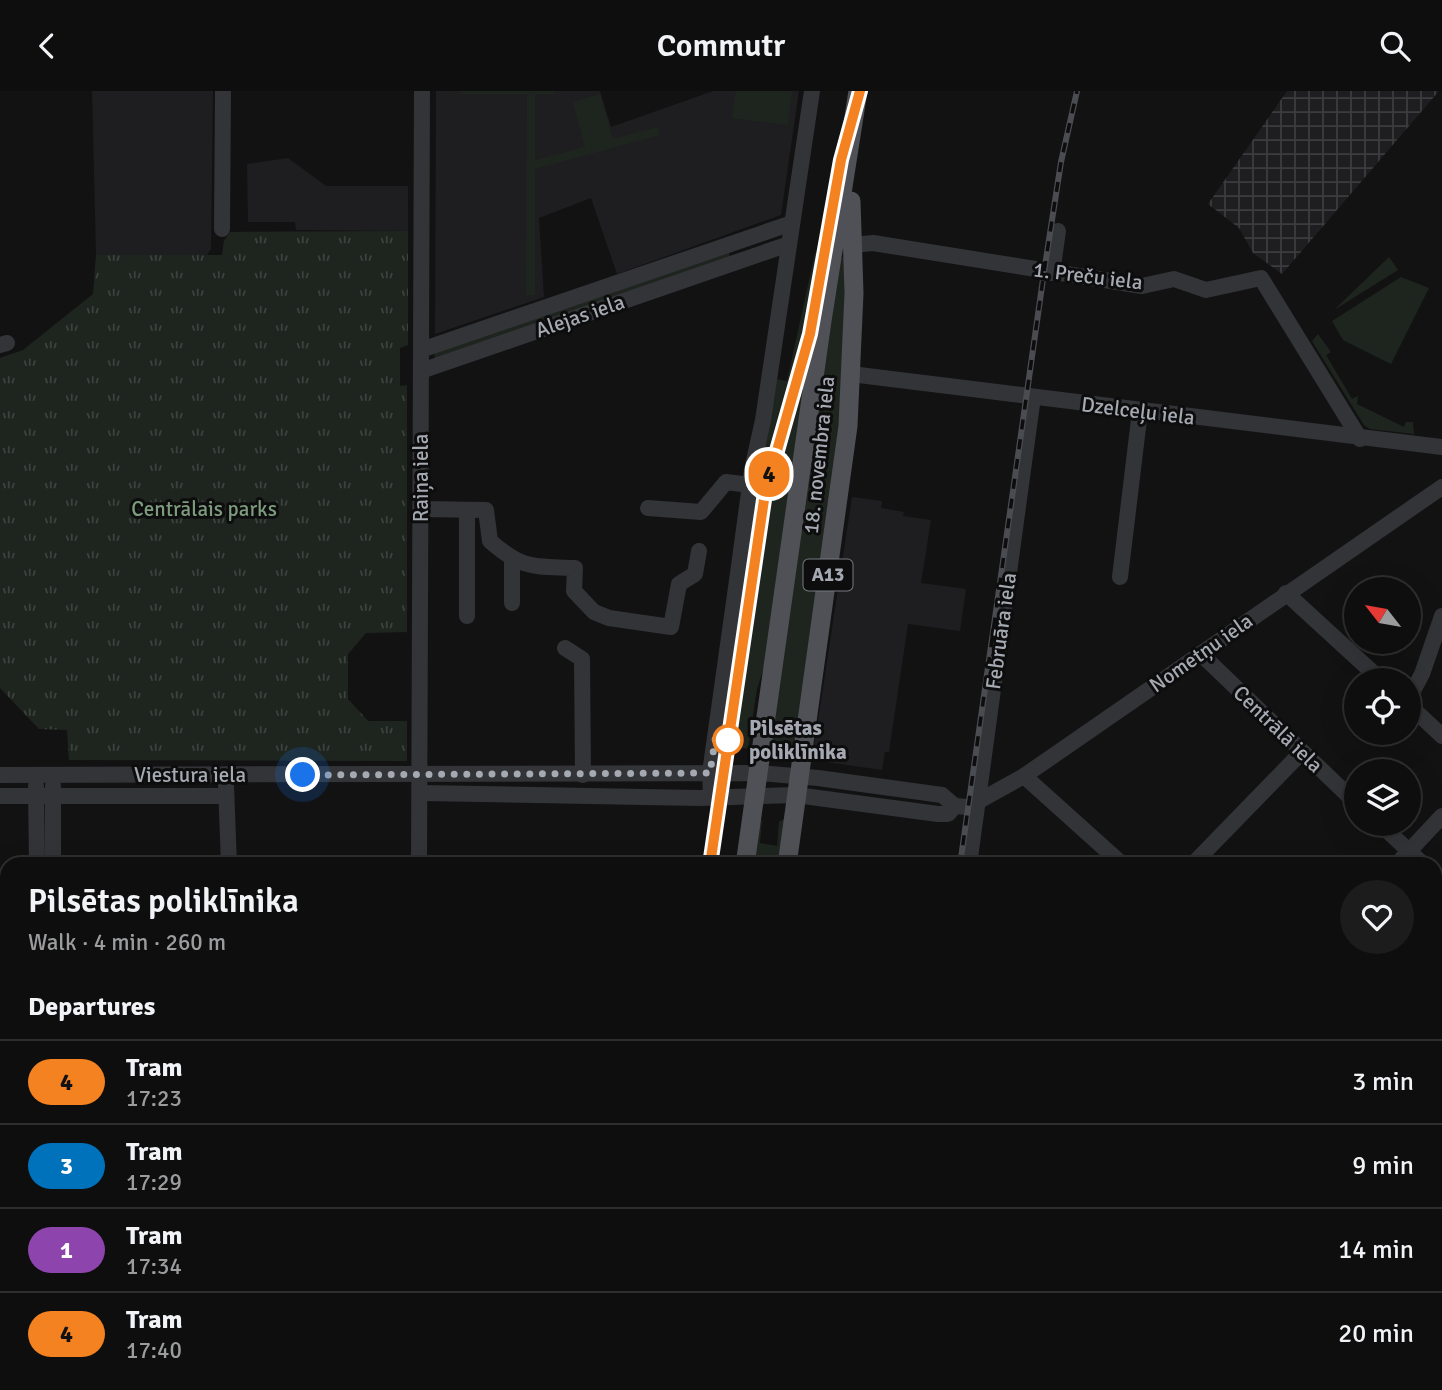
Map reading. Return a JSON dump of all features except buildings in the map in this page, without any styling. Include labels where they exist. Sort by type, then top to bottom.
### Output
[{"type":"main road","name":"18. novembra iela","points":[[746,857],[858,91]]},
{"type":"main road","name":"18. novembra iela","points":[[789,857],[848,426],[853,170],[868,91]]},
{"type":"street","points":[[222,229],[223,91]]},
{"type":"street","name":"Raiņa iela","points":[[419,857],[422,91]]},
{"type":"street","points":[[711,796],[713,780],[710,773],[750,485],[763,420],[812,91]]},
{"type":"street","name":"Alejas iela","points":[[421,350],[792,223]]},
{"type":"street","points":[[1052,273],[1058,231]]},
{"type":"street","points":[[732,243],[738,262]]},
{"type":"street","name":"1. Preču iela","points":[[851,245],[873,243],[1142,286],[1174,279],[1206,290],[1261,278],[1360,439]]},
{"type":"street","name":"Alejas iela","points":[[421,371],[789,244]]},
{"type":"street","name":"Dzelceļu iela","points":[[851,374],[1360,439],[1442,447]]},
{"type":"street","name":"Februāra iela","points":[[970,857],[1033,397]]},
{"type":"street","points":[[1120,577],[1140,411]]},
{"type":"street","points":[[1425,447],[1442,461]]},
{"type":"street","points":[[648,508],[701,512],[726,482],[750,485]]},
{"type":"street","name":"Nometņu iela","points":[[798,786],[938,814],[948,814],[956,806],[977,805],[1024,776],[1442,487]]},
{"type":"street","points":[[421,509],[486,510],[490,541],[512,560],[531,566],[575,568],[574,591],[594,612],[671,627],[679,583],[695,574],[699,551]]},
{"type":"street","points":[[467,510],[467,616]]},
{"type":"street","points":[[512,560],[512,603]]},
{"type":"street","points":[[1286,593],[1368,668]]},
{"type":"street","points":[[1421,676],[1442,616]]},
{"type":"street","points":[[565,648],[582,659],[583,775]]},
{"type":"street","name":"Centrālā iela","points":[[1201,654],[1344,792]]},
{"type":"street","points":[[1421,716],[1442,736]]},
{"type":"street","points":[[1200,857],[1301,753]]},
{"type":"street","name":"Viestura iela","points":[[0,775],[758,773],[798,786]]},
{"type":"street","points":[[44,775],[52,857]]},
{"type":"street","points":[[226,775],[229,857]]},
{"type":"street","points":[[1024,776],[1114,857]]},
{"type":"street","points":[[421,793],[711,796],[755,795],[798,786]]},
{"type":"street","points":[[38,857],[45,795]]},
{"type":"street","name":"Viestura iela","points":[[0,796],[226,796]]},
{"type":"street","points":[[1403,857],[1442,816]]},
{"type":"street","points":[[1393,836],[1415,857]]},
{"type":"street","points":[[0,1001],[0,1036]]},
{"type":"shaded area","points":[[92,91],[213,91],[211,249],[207,255],[96,255]]},
{"type":"shaded area","points":[[436,91],[600,91],[611,127],[713,91],[799,91],[781,215],[617,274],[591,198],[539,218],[544,297],[435,334]]},
{"type":"shaded area","points":[[1287,91],[1439,91],[1282,274],[1253,253],[1239,228],[1208,204]]},
{"type":"shaded area","points":[[288,158],[326,186],[408,186],[408,231],[296,230],[295,222],[248,222],[247,164]]},
{"type":"shaded area","points":[[852,497],[882,501],[881,508],[904,512],[903,516],[931,520],[921,583],[966,589],[960,631],[908,624],[889,752],[885,752],[882,770],[812,760]]},
{"type":"green space","points":[[460,91],[555,91],[555,94],[535,94],[535,160],[585,147],[573,102],[600,94],[613,139],[658,127],[660,135],[535,169],[535,295],[526,295],[527,94],[460,94]]},
{"type":"green space","points":[[736,91],[792,91],[788,125],[732,118]]},
{"type":"green space","name":"Centrālais parks","points":[[408,231],[408,345],[400,348],[400,386],[407,385],[407,632],[366,633],[348,654],[348,699],[368,721],[407,721],[407,761],[69,760],[67,730],[39,729],[0,688],[0,358],[23,350],[93,294],[96,255],[222,255],[224,241],[230,232]]},
{"type":"green space","points":[[729,252],[730,257],[435,360],[434,352]]},
{"type":"green space","points":[[815,253],[827,255],[766,661],[757,689],[748,749],[719,743],[756,489],[776,379],[787,381]]},
{"type":"green space","points":[[845,257],[844,391],[795,755],[768,752],[838,258]]},
{"type":"green space","points":[[1389,257],[1398,270],[1334,310]]},
{"type":"green space","points":[[1401,277],[1429,288],[1391,364],[1343,340],[1332,321]]},
{"type":"green space","points":[[1318,334],[1331,352],[1326,355],[1352,399],[1358,396],[1357,404],[1404,427],[1406,422],[1413,422],[1414,434],[1370,429],[1364,425],[1312,341]]},
{"type":"green space","points":[[787,817],[781,857],[753,857],[760,819],[760,843],[777,846],[779,822]]},
{"type":"tram line","points":[[711,857],[765,493],[810,334],[841,160],[860,91]]},
{"type":"tram line","name":"4","points":[[711,857],[765,493],[810,334],[841,160],[860,91]]},
{"type":"railway","points":[[961,857],[1044,272],[1061,162],[1077,91]]},
{"type":"place","name":"Pilsētas poliklīnika","points":[[728,740]]},
{"type":"route","points":[[303,775],[710,773],[716,734],[728,740]]}]
